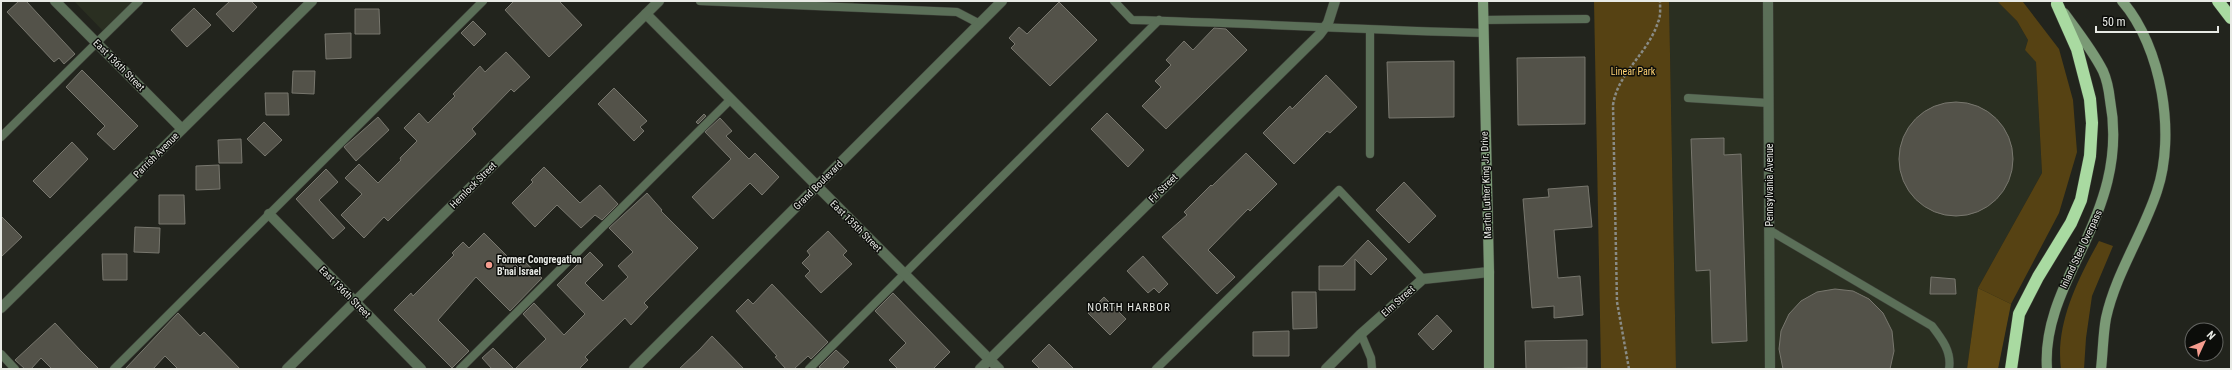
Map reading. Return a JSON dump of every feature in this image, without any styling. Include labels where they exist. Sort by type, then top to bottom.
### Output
[{"type":"highway","points":[[2218,1],[2231,18]]},
{"type":"highway","points":[[2011,369],[2019,314],[2038,276],[2070,223],[2081,200],[2092,144],[2090,99],[2077,49],[2056,2]]},
{"type":"main road","name":"Martin Luther King Jr. Drive","points":[[1483,1],[1489,272],[1489,369]]},
{"type":"main road","points":[[2101,369],[2106,317],[2125,261],[2157,190],[2163,160],[2165,136],[2164,108],[2160,85],[2152,56],[2140,28],[2122,1]]},
{"type":"main road","name":"Inland Steel Overpass","points":[[2047,369],[2046,354],[2052,321],[2059,297],[2097,218],[2107,189],[2114,140],[2113,115],[2103,72],[2082,37],[2056,2]]},
{"type":"street","name":"East 136th Street","points":[[55,1],[182,129]]},
{"type":"street","name":"Parrish Avenue","points":[[1,308],[312,1]]},
{"type":"street","name":"Hemlock Street","points":[[287,369],[660,1]]},
{"type":"street","name":"Grand Boulevard","points":[[634,369],[1002,1]]},
{"type":"street","name":"Fir Street","points":[[980,369],[1326,26],[1335,1]]},
{"type":"street","name":"Pennsylvania Avenue","points":[[1768,1],[1770,369]]},
{"type":"street","name":"East 135th Street","points":[[646,14],[999,369]]},
{"type":"street","name":"East 136th Street","points":[[269,214],[421,369]]},
{"type":"street","name":"Elm Street","points":[[1326,369],[1361,334],[1423,279],[1489,272]]},
{"type":"lane","points":[[1,137],[139,1]]},
{"type":"lane","points":[[114,369],[483,1]]},
{"type":"lane","points":[[700,1],[957,12],[980,24]]},
{"type":"lane","points":[[1114,1],[1132,20],[1326,26],[1370,30],[1484,33]]},
{"type":"lane","points":[[1483,20],[1586,19]]},
{"type":"lane","points":[[809,369],[1159,20]]},
{"type":"lane","points":[[1370,30],[1370,154]]},
{"type":"lane","points":[[1688,98],[1768,103]]},
{"type":"lane","points":[[460,369],[731,99]]},
{"type":"lane","points":[[1156,369],[1340,190],[1423,279]]},
{"type":"lane","points":[[1769,230],[1932,326],[1946,345],[1951,362],[1950,369]]},
{"type":"lane","points":[[1361,334],[1372,358],[1372,369]]},
{"type":"lane","points":[[1,354],[15,369]]},
{"type":"path","points":[[1629,369],[1617,302],[1613,105],[1617,86],[1655,30],[1660,14],[1660,1]]},
{"type":"shaded area","points":[[74,1],[139,1],[106,34]]},
{"type":"shaded area","points":[[760,1],[854,1],[853,7]]},
{"type":"shaded area","points":[[1669,1],[1997,1],[2017,21],[2028,40],[2025,50],[2036,61],[2042,173],[1978,288],[1967,369],[1676,369]]},
{"type":"shaded area","points":[[1978,288],[2011,304],[1998,369],[1967,369]]},
{"type":"green space","name":"Linear Park","points":[[1594,1],[1669,1],[1676,369],[1601,369]]},
{"type":"green space","points":[[1997,1],[2023,2],[2059,49],[2073,100],[2077,152],[2059,213],[2011,304],[1978,288],[2042,173],[2036,62],[2025,50],[2028,40],[2017,21]]},
{"type":"green space","points":[[2099,241],[2113,246],[2092,296],[2086,338],[2084,369],[2061,369],[2061,335],[2070,302],[2083,271]]},
{"type":"building","points":[[19,1],[26,1],[75,54],[64,64],[59,58],[54,62],[7,12]]},
{"type":"building","points":[[230,1],[251,1],[257,7],[233,32],[216,14]]},
{"type":"building","points":[[514,1],[559,1],[582,25],[549,57],[505,10]]},
{"type":"building","points":[[1059,2],[1097,40],[1050,86],[1011,48],[1015,44],[1009,38],[1019,27],[1027,34]]},
{"type":"building","points":[[194,8],[211,25],[187,47],[171,30]]},
{"type":"building","points":[[355,9],[379,9],[380,34],[355,34]]},
{"type":"building","points":[[473,21],[486,34],[474,46],[461,33]]},
{"type":"building","points":[[1214,28],[1226,29],[1247,50],[1166,129],[1142,106],[1161,87],[1155,81],[1171,65],[1166,60],[1184,41],[1193,50]]},
{"type":"building","points":[[351,33],[351,58],[326,59],[325,34]]},
{"type":"building","points":[[506,52],[530,77],[514,92],[511,89],[472,129],[476,134],[388,221],[384,217],[364,238],[341,215],[362,194],[345,178],[359,164],[378,183],[401,160],[400,158],[417,141],[404,128],[419,113],[428,123],[455,96],[453,94],[480,66],[485,72]]},
{"type":"building","points":[[1585,57],[1585,124],[1518,125],[1517,58]]},
{"type":"building","points":[[1454,61],[1454,117],[1389,118],[1387,62]]},
{"type":"building","points":[[82,70],[138,126],[114,150],[97,134],[105,126],[66,87]]},
{"type":"building","points":[[293,71],[315,71],[314,94],[292,93]]},
{"type":"building","points":[[1326,75],[1357,107],[1330,133],[1327,131],[1294,164],[1263,133],[1290,106],[1292,109]]},
{"type":"building","points":[[614,88],[647,121],[640,127],[644,131],[634,141],[598,104]]},
{"type":"building","points":[[265,93],[288,93],[289,115],[266,115]]},
{"type":"building","points":[[1956,102],[1978,106],[1996,119],[2009,137],[2013,159],[2009,181],[1996,199],[1978,212],[1956,216],[1934,212],[1916,199],[1903,181],[1899,159],[1903,137],[1916,119],[1934,106]]},
{"type":"building","points":[[1107,113],[1144,150],[1128,167],[1091,129]]},
{"type":"building","points":[[704,114],[706,116],[698,124],[696,122]]},
{"type":"building","points":[[378,117],[389,130],[356,161],[344,147]]},
{"type":"building","points":[[720,118],[732,131],[726,136],[749,159],[755,153],[779,177],[762,195],[750,183],[713,219],[692,197],[731,159],[705,132]]},
{"type":"building","points":[[264,122],[282,140],[265,156],[247,139]]},
{"type":"building","points":[[1724,138],[1724,155],[1741,154],[1747,341],[1712,343],[1710,270],[1696,271],[1691,139]]},
{"type":"building","points":[[241,139],[242,163],[219,163],[218,140]]},
{"type":"building","points":[[72,142],[88,159],[50,198],[33,181]]},
{"type":"building","points":[[1246,153],[1277,184],[1250,211],[1248,209],[1208,250],[1235,277],[1217,294],[1162,237],[1187,215],[1184,212],[1211,185],[1212,186]]},
{"type":"building","points":[[219,165],[220,189],[196,190],[196,166]]},
{"type":"building","points":[[544,167],[580,203],[600,185],[618,204],[602,220],[595,215],[581,228],[557,205],[535,227],[512,203],[533,182],[531,180]]},
{"type":"building","points":[[326,169],[338,182],[319,200],[345,228],[333,239],[296,199]]},
{"type":"building","points":[[1404,182],[1436,216],[1409,243],[1376,210]]},
{"type":"building","points":[[1588,186],[1592,227],[1554,230],[1558,278],[1580,276],[1583,315],[1554,318],[1554,306],[1532,308],[1523,199],[1549,197],[1548,189]]},
{"type":"building","points":[[647,193],[662,210],[661,211],[698,248],[644,303],[648,307],[631,325],[625,318],[585,357],[588,360],[579,369],[515,369],[546,339],[523,314],[534,303],[564,335],[585,314],[557,285],[590,252],[603,265],[585,283],[603,301],[628,277],[618,266],[633,252],[609,228]]},
{"type":"building","points":[[159,195],[184,195],[185,224],[159,224]]},
{"type":"building","points":[[1,216],[22,237],[1,257]]},
{"type":"building","points":[[135,227],[160,228],[159,253],[134,252]]},
{"type":"building","points":[[828,231],[847,251],[843,255],[852,264],[821,293],[805,276],[810,271],[802,263],[810,255],[807,251]]},
{"type":"building","points":[[484,233],[518,267],[524,261],[542,278],[510,311],[476,277],[438,320],[469,351],[452,368],[394,310],[411,293],[413,296],[454,255],[452,253],[463,242],[469,248]]},
{"type":"building","points":[[1368,240],[1387,259],[1371,275],[1355,259],[1355,290],[1319,290],[1319,266],[1343,266]]},
{"type":"building","points":[[102,254],[127,254],[127,280],[103,280]]},
{"type":"building","points":[[1143,256],[1168,284],[1159,293],[1154,288],[1148,293],[1127,271]]},
{"type":"building","points":[[1931,277],[1955,279],[1956,294],[1930,294]]},
{"type":"building","points":[[772,284],[828,342],[811,359],[808,356],[794,369],[786,369],[775,357],[777,356],[736,311],[748,299],[753,304]]},
{"type":"building","points":[[1835,289],[1853,291],[1869,299],[1883,313],[1892,331],[1894,351],[1890,369],[1783,369],[1779,349],[1781,331],[1789,314],[1801,301],[1817,292]]},
{"type":"building","points":[[1292,292],[1316,292],[1317,328],[1293,329]]},
{"type":"building","points":[[893,293],[950,352],[933,369],[898,369],[889,360],[906,343],[875,311]]},
{"type":"building","points":[[1104,297],[1126,319],[1110,335],[1088,313]]},
{"type":"building","points":[[178,313],[200,336],[204,332],[240,369],[178,369],[165,356],[153,369],[125,369]]},
{"type":"building","points":[[1437,315],[1452,331],[1433,350],[1418,334]]},
{"type":"building","points":[[55,323],[99,369],[52,369],[41,358],[31,369],[25,369],[15,360]]},
{"type":"building","points":[[1289,331],[1289,356],[1253,356],[1253,332]]},
{"type":"building","points":[[712,336],[744,369],[679,369],[700,349]]},
{"type":"building","points":[[1587,340],[1587,368],[1526,369],[1525,341]]},
{"type":"building","points":[[1049,344],[1074,369],[1040,369],[1032,361]]},
{"type":"building","points":[[493,348],[514,369],[492,369],[482,358]]},
{"type":"building","points":[[836,350],[849,362],[842,369],[822,369],[819,367]]},
{"type":"place","name":"Former Congregation B'nai Israel","points":[[489,265]]},
{"type":"district","name":"NORTH HARBOR","points":[[1129,307]]}]
